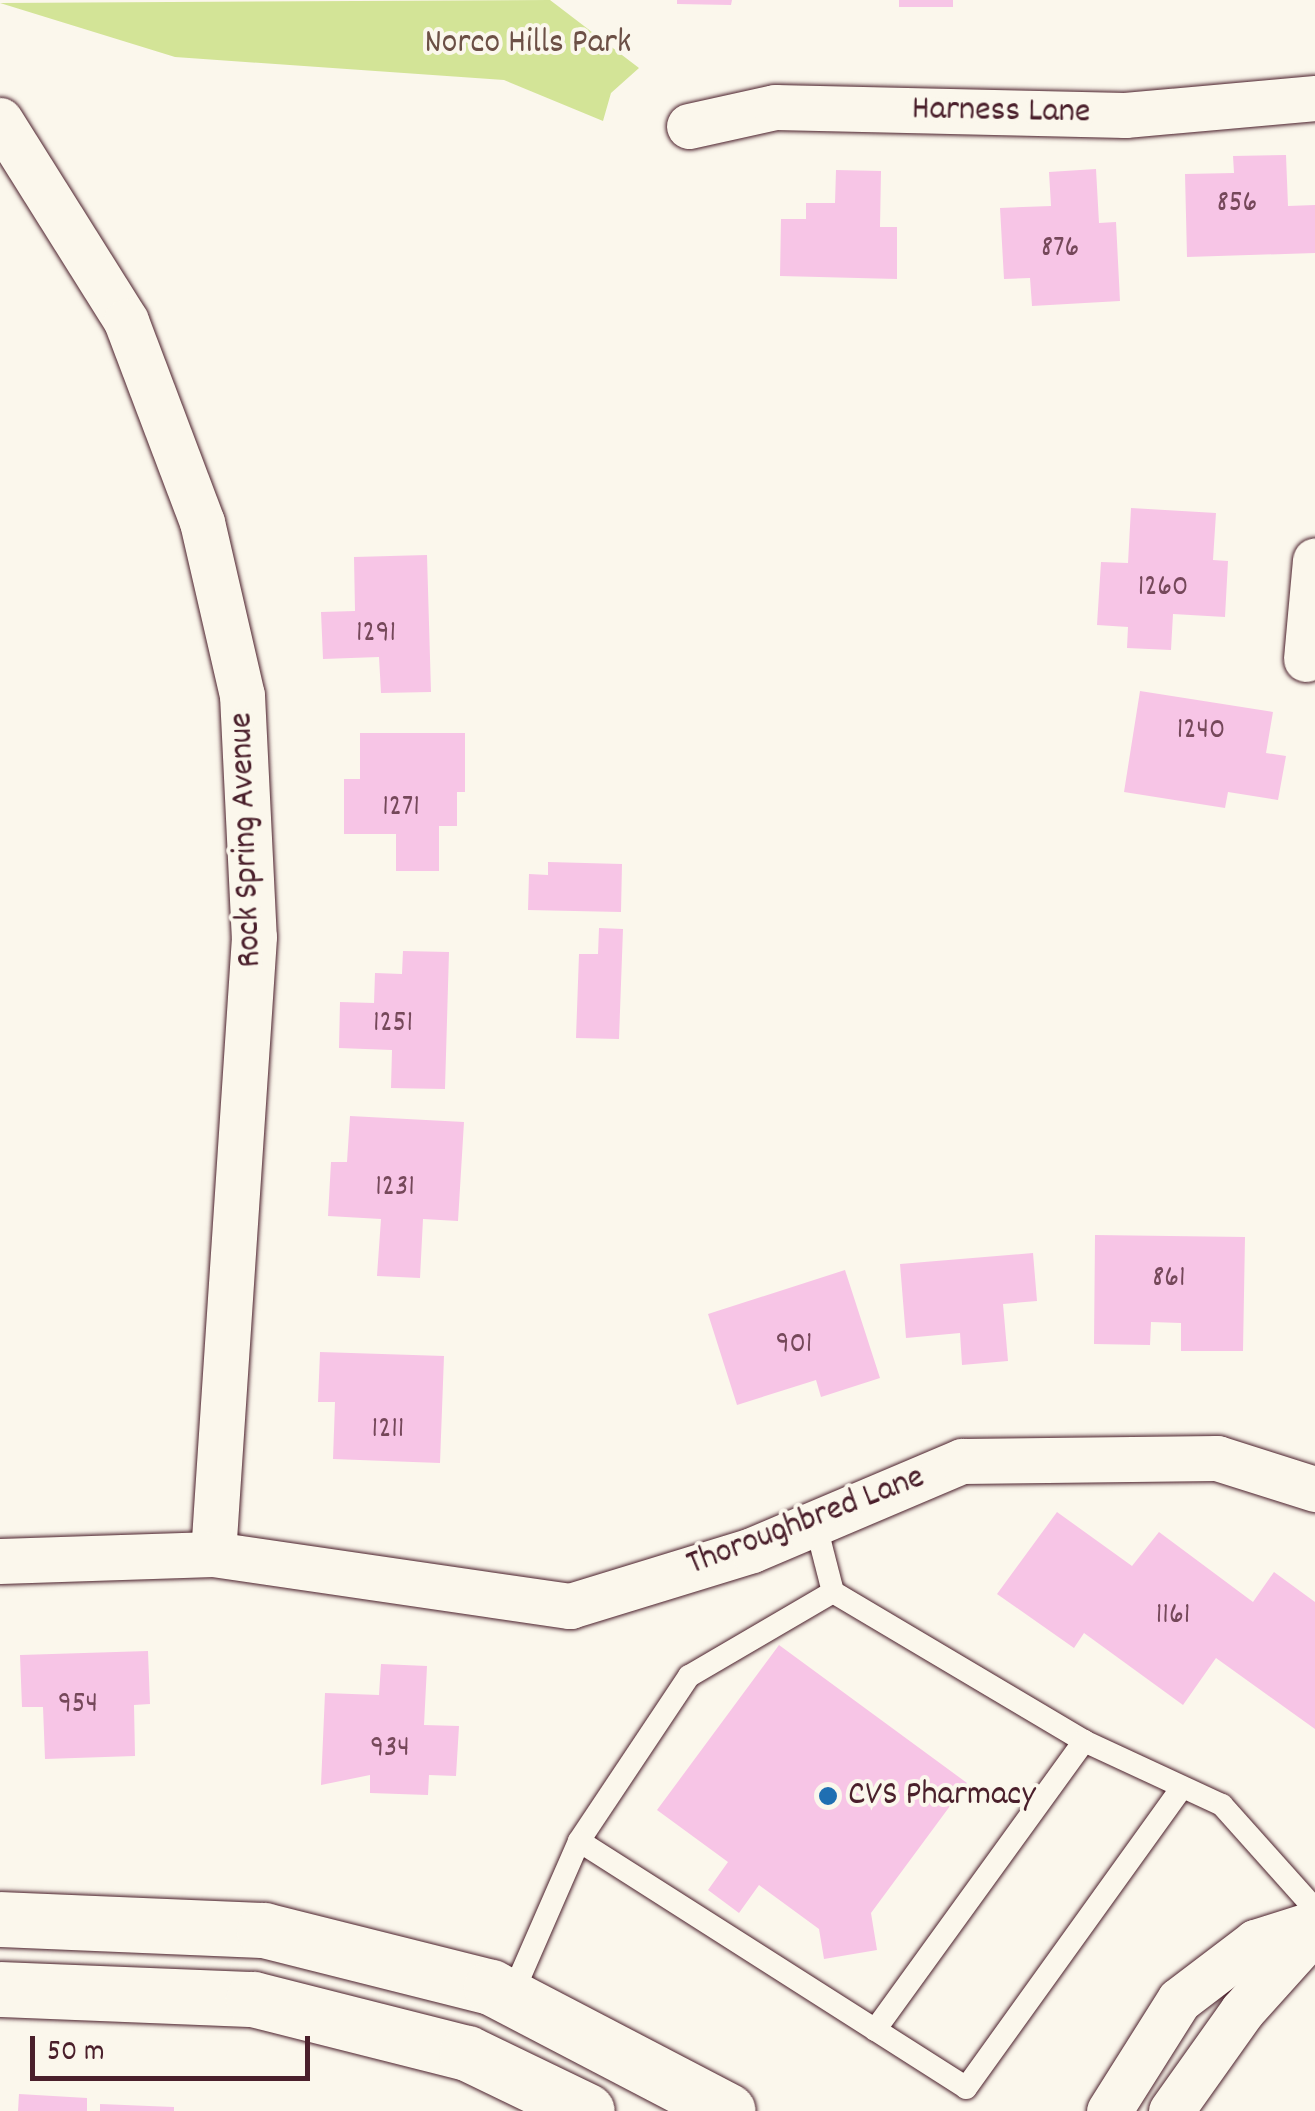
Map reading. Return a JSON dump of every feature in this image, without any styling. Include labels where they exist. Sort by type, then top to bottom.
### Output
[{"type":"main road","points":[[0,1920],[264,1930],[512,1997],[728,2111]]},
{"type":"main road","points":[[0,1989],[253,2000],[467,2053],[587,2111]]},
{"type":"street","name":"Harness Lane","points":[[689,126],[775,107],[1125,115],[1315,98]]},
{"type":"street","name":"Rock Spring Avenue","points":[[0,120],[126,321],[202,522],[242,696],[254,937],[213,1554]]},
{"type":"street","points":[[1306,660],[1315,560]]},
{"type":"street","name":"Thoroughbred Lane","points":[[0,1561],[213,1554],[570,1606],[752,1550],[814,1518],[962,1461],[1218,1458],[1315,1489]]},
{"type":"street","points":[[1109,2111],[1178,2000],[1255,1942],[1315,1927]]},
{"type":"street","points":[[1171,2111],[1242,2011],[1315,1927]]},
{"type":"lane","points":[[814,1518],[833,1592],[1084,1741],[1222,1805],[1315,1909]]},
{"type":"lane","points":[[512,1997],[579,1840],[690,1676],[833,1592]]},
{"type":"lane","points":[[875,2030],[1084,1741]]},
{"type":"lane","points":[[579,1840],[966,2088],[1182,1786]]},
{"type":"green space","name":"Norco Hills Park","points":[[550,0],[639,68],[611,93],[603,121],[504,80],[175,57],[0,3]]},
{"type":"building","points":[[677,0],[732,0],[731,5],[677,4]]},
{"type":"building","points":[[899,0],[953,0],[953,7],[899,7]]},
{"type":"building","points":[[1286,155],[1288,206],[1315,205],[1315,253],[1187,257],[1185,174],[1234,173],[1233,156]]},
{"type":"building","points":[[1096,169],[1099,223],[1116,222],[1120,301],[1032,306],[1030,278],[1004,279],[1000,208],[1051,206],[1049,172]]},
{"type":"building","points":[[836,170],[881,171],[880,227],[897,227],[897,279],[780,276],[781,219],[806,219],[806,203],[835,203]]},
{"type":"building","points":[[1131,508],[1216,513],[1213,560],[1228,561],[1225,617],[1173,614],[1171,650],[1127,648],[1128,627],[1097,625],[1101,562],[1128,563]]},
{"type":"building","points":[[427,555],[431,692],[381,693],[379,657],[323,659],[321,612],[355,611],[354,557]]},
{"type":"building","points":[[1140,691],[1273,712],[1266,753],[1286,756],[1278,800],[1228,792],[1225,808],[1124,792]]},
{"type":"building","points":[[360,733],[465,733],[465,792],[457,792],[457,826],[439,826],[439,871],[396,871],[396,834],[344,834],[344,779],[360,779]]},
{"type":"building","points":[[548,862],[622,864],[621,912],[528,910],[529,874],[548,875]]},
{"type":"building","points":[[599,928],[623,929],[619,1039],[576,1038],[579,954],[598,954]]},
{"type":"building","points":[[403,951],[449,952],[445,1089],[391,1088],[392,1050],[339,1048],[340,1002],[374,1003],[375,973],[402,974]]},
{"type":"building","points":[[350,1116],[464,1122],[458,1221],[423,1219],[420,1278],[377,1276],[381,1219],[328,1216],[331,1162],[347,1162]]},
{"type":"building","points":[[1095,1235],[1245,1237],[1243,1351],[1181,1351],[1181,1323],[1151,1322],[1150,1345],[1094,1344]]},
{"type":"building","points":[[1033,1253],[1037,1301],[1003,1304],[1008,1361],[962,1365],[960,1333],[906,1338],[900,1264]]},
{"type":"building","points":[[845,1270],[880,1378],[821,1397],[816,1380],[737,1405],[708,1314]]},
{"type":"building","points":[[320,1352],[444,1356],[440,1463],[333,1459],[335,1402],[318,1402]]},
{"type":"building","points":[[1057,1512],[1132,1566],[1159,1532],[1253,1602],[1274,1572],[1315,1602],[1315,1729],[1216,1658],[1183,1705],[1084,1633],[1074,1648],[997,1594]]},
{"type":"building","points":[[779,1645],[967,1783],[871,1913],[877,1950],[824,1959],[819,1929],[759,1885],[739,1913],[708,1890],[728,1862],[657,1810]]},
{"type":"building","points":[[148,1651],[150,1704],[134,1705],[135,1756],[45,1759],[43,1707],[22,1707],[20,1655]]},
{"type":"building","points":[[381,1664],[427,1666],[424,1725],[459,1726],[456,1776],[429,1775],[428,1795],[370,1793],[370,1775],[321,1785],[325,1693],[379,1695]]},
{"type":"building","points":[[19,2094],[87,2098],[87,2111],[18,2111]]},
{"type":"building","points":[[100,2104],[174,2107],[174,2111],[100,2111]]},
{"type":"place","name":"CVS Pharmacy","points":[[828,1796]]}]
